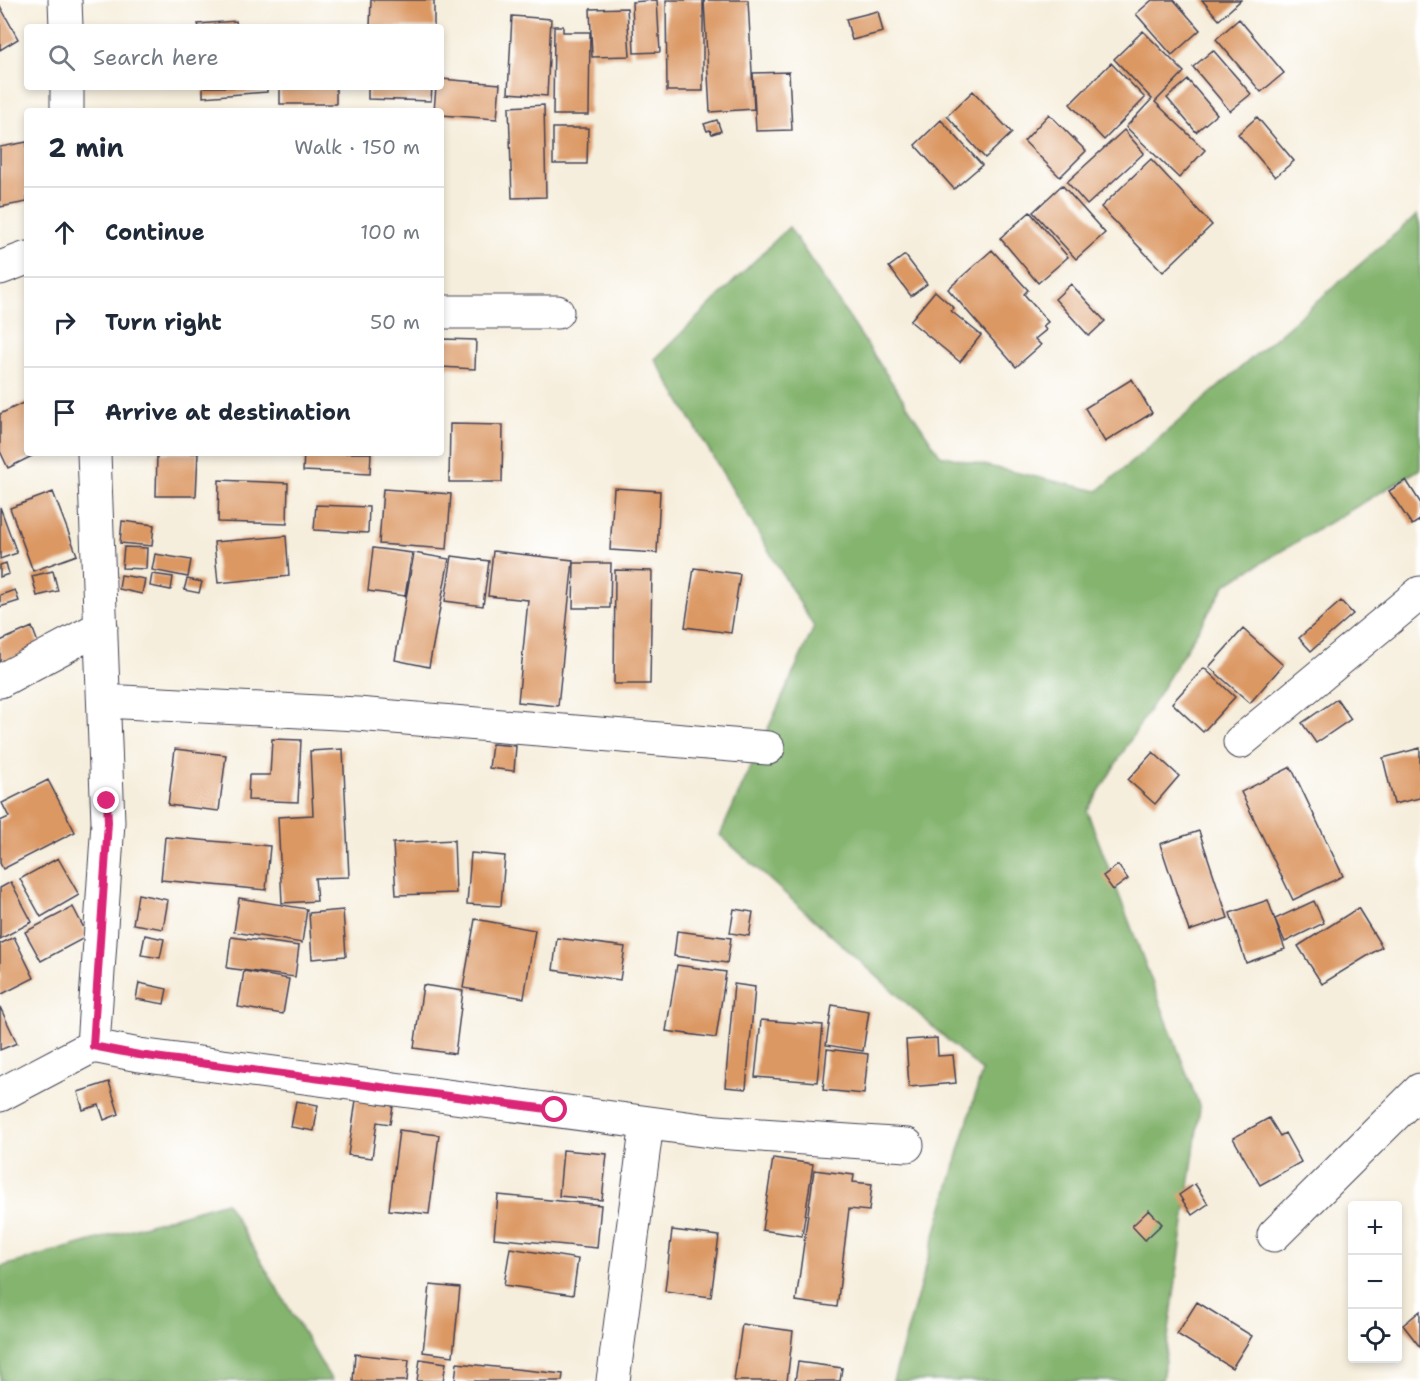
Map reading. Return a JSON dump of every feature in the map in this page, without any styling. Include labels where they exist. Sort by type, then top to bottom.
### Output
[{"type":"street","points":[[65,0],[66,24]]},
{"type":"street","points":[[67,90],[67,108]]},
{"type":"street","points":[[0,268],[24,259]]},
{"type":"street","points":[[444,312],[557,312]]},
{"type":"street","points":[[93,1046],[108,822],[94,456]]},
{"type":"street","points":[[1240,742],[1420,593]]},
{"type":"street","points":[[0,681],[101,627]]},
{"type":"street","points":[[104,701],[357,714],[768,748]]},
{"type":"street","points":[[0,1095],[93,1046],[139,1055],[717,1131],[907,1145]]},
{"type":"street","points":[[1274,1235],[1420,1090]]},
{"type":"street","points":[[613,1381],[647,1122]]},
{"type":"green space","points":[[1417,215],[1420,227],[1420,469],[1226,584],[1087,811],[1200,1108],[1162,1381],[893,1381],[982,1071],[720,835],[814,627],[655,359],[789,227],[940,455],[1098,491]]},
{"type":"green space","points":[[226,1202],[332,1381],[0,1381],[0,1267]]},
{"type":"building","points":[[371,0],[434,0],[434,24],[370,24]]},
{"type":"building","points":[[657,0],[660,52],[634,53],[632,2]]},
{"type":"building","points":[[666,0],[703,0],[703,91],[667,91]]},
{"type":"building","points":[[704,0],[748,0],[754,109],[710,112]]},
{"type":"building","points":[[1152,0],[1174,0],[1200,30],[1172,55],[1136,14]]},
{"type":"building","points":[[1202,0],[1241,0],[1219,20]]},
{"type":"building","points":[[0,6],[18,39],[0,50]]},
{"type":"building","points":[[627,8],[630,56],[592,57],[590,9]]},
{"type":"building","points":[[878,11],[883,32],[852,40],[846,19]]},
{"type":"building","points":[[512,16],[551,19],[547,96],[508,93]]},
{"type":"building","points":[[1239,19],[1284,73],[1261,92],[1216,39]]},
{"type":"building","points":[[236,21],[236,24],[198,24]]},
{"type":"building","points":[[554,26],[563,26],[563,32],[590,32],[589,115],[553,115]]},
{"type":"building","points":[[1143,31],[1184,72],[1155,102],[1205,150],[1179,178],[1126,127],[1152,99],[1114,59]]},
{"type":"building","points":[[1213,50],[1251,94],[1230,111],[1193,67]]},
{"type":"building","points":[[1111,63],[1145,98],[1104,140],[1070,104]]},
{"type":"building","points":[[789,72],[792,130],[756,131],[753,73]]},
{"type":"building","points":[[444,79],[500,84],[497,119],[444,115],[444,108],[434,108],[436,90],[444,90]]},
{"type":"building","points":[[1188,80],[1217,114],[1196,132],[1167,98]]},
{"type":"building","points":[[203,90],[267,90],[267,92],[203,97]]},
{"type":"building","points":[[280,90],[336,90],[336,104],[280,104]]},
{"type":"building","points":[[368,90],[432,90],[431,101],[368,99]]},
{"type":"building","points":[[973,91],[1012,133],[985,158],[947,116]]},
{"type":"building","points":[[544,105],[546,197],[512,198],[509,107]]},
{"type":"building","points":[[1049,114],[1086,151],[1060,177],[1024,141]]},
{"type":"building","points":[[1257,117],[1294,161],[1275,177],[1238,134]]},
{"type":"building","points":[[717,120],[721,131],[712,134],[710,130],[707,131],[704,124]]},
{"type":"building","points":[[941,120],[982,165],[954,189],[915,145]]},
{"type":"building","points":[[553,128],[588,128],[587,164],[553,164]]},
{"type":"building","points":[[1124,130],[1144,153],[1087,205],[1067,182]]},
{"type":"building","points":[[24,143],[24,203],[0,207],[0,147]]},
{"type":"building","points":[[1151,159],[1212,225],[1163,272],[1101,207]]},
{"type":"building","points":[[1062,185],[1105,233],[1076,259],[1033,212]]},
{"type":"building","points":[[1030,212],[1068,257],[1038,283],[1000,238]]},
{"type":"building","points":[[992,250],[1028,290],[1024,294],[1048,322],[1043,326],[1046,330],[1035,339],[1041,345],[1016,367],[948,289]]},
{"type":"building","points":[[905,255],[927,284],[911,296],[889,267]]},
{"type":"building","points":[[1071,284],[1105,321],[1089,336],[1055,299]]},
{"type":"building","points":[[935,291],[954,308],[951,311],[981,335],[960,362],[910,321]]},
{"type":"building","points":[[444,339],[476,340],[475,369],[444,367]]},
{"type":"building","points":[[1132,379],[1152,413],[1105,442],[1085,408]]},
{"type":"building","points":[[24,402],[24,456],[32,456],[8,468],[0,451],[0,414]]},
{"type":"building","points":[[450,424],[503,425],[502,482],[449,482]]},
{"type":"building","points":[[157,456],[198,456],[196,496],[156,496]]},
{"type":"building","points":[[304,456],[371,456],[370,474],[303,471]]},
{"type":"building","points":[[219,480],[288,483],[287,524],[218,522]]},
{"type":"building","points":[[1406,480],[1420,502],[1420,520],[1412,525],[1389,491]]},
{"type":"building","points":[[614,488],[660,491],[657,553],[610,550]]},
{"type":"building","points":[[383,489],[451,494],[447,549],[379,544]]},
{"type":"building","points":[[53,492],[77,555],[33,571],[10,508]]},
{"type":"building","points":[[316,505],[369,507],[368,533],[314,530]]},
{"type":"building","points":[[0,507],[17,553],[0,559]]},
{"type":"building","points":[[122,521],[154,525],[152,546],[120,543]]},
{"type":"building","points":[[286,536],[289,576],[218,583],[214,542]]},
{"type":"building","points":[[124,547],[147,548],[146,569],[122,568]]},
{"type":"building","points":[[373,548],[412,553],[405,596],[368,591]]},
{"type":"building","points":[[493,551],[573,560],[558,706],[518,702],[528,600],[488,596]]},
{"type":"building","points":[[414,553],[449,559],[429,667],[395,660]]},
{"type":"building","points":[[155,554],[191,560],[188,577],[152,570]]},
{"type":"building","points":[[452,556],[489,561],[483,606],[445,601]]},
{"type":"building","points":[[6,563],[9,574],[0,577],[0,565]]},
{"type":"building","points":[[574,563],[611,563],[610,608],[573,608]]},
{"type":"building","points":[[694,568],[740,574],[731,633],[685,627]]},
{"type":"building","points":[[615,570],[652,571],[650,684],[614,684]]},
{"type":"building","points":[[53,571],[58,591],[37,596],[32,576]]},
{"type":"building","points":[[152,574],[173,577],[171,590],[150,586]]},
{"type":"building","points":[[121,575],[145,579],[142,594],[119,589]]},
{"type":"building","points":[[187,579],[202,582],[199,593],[184,590]]},
{"type":"building","points":[[15,590],[19,601],[0,607],[0,595]]},
{"type":"building","points":[[1341,601],[1353,614],[1311,651],[1299,638]]},
{"type":"building","points":[[32,627],[40,648],[0,666],[0,641]]},
{"type":"building","points":[[1243,629],[1283,665],[1250,703],[1209,667]]},
{"type":"building","points":[[1204,668],[1235,697],[1203,732],[1172,703]]},
{"type":"building","points":[[1337,699],[1351,719],[1316,743],[1302,723]]},
{"type":"building","points":[[272,739],[301,740],[298,802],[248,800],[249,775],[270,775]]},
{"type":"building","points":[[492,744],[516,746],[514,771],[489,768]]},
{"type":"building","points":[[1420,748],[1420,798],[1394,804],[1383,758]]},
{"type":"building","points":[[175,749],[226,755],[219,811],[168,805]]},
{"type":"building","points":[[343,749],[349,877],[315,878],[317,901],[282,903],[278,817],[313,815],[310,751]]},
{"type":"building","points":[[1153,752],[1179,776],[1155,804],[1128,780]]},
{"type":"building","points":[[1291,767],[1343,876],[1293,900],[1241,792]]},
{"type":"building","points":[[48,780],[75,832],[3,869],[0,863],[0,821],[9,817],[2,803]]},
{"type":"building","points":[[1199,831],[1228,918],[1189,931],[1160,844]]},
{"type":"building","points":[[165,837],[270,846],[266,890],[161,880]]},
{"type":"building","points":[[454,840],[456,893],[396,895],[393,843]]},
{"type":"building","points":[[471,853],[505,856],[501,906],[467,904]]},
{"type":"building","points":[[58,858],[79,895],[41,917],[20,879]]},
{"type":"building","points":[[1118,865],[1128,879],[1113,890],[1103,876]]},
{"type":"building","points":[[11,882],[32,922],[0,939],[0,888]]},
{"type":"building","points":[[138,894],[168,900],[163,929],[133,924]]},
{"type":"building","points":[[239,898],[307,909],[302,943],[234,932]]},
{"type":"building","points":[[1268,900],[1285,949],[1246,963],[1230,913]]},
{"type":"building","points":[[1314,901],[1324,923],[1285,942],[1275,919]]},
{"type":"building","points":[[73,907],[88,936],[41,961],[25,932]]},
{"type":"building","points":[[1358,908],[1382,947],[1322,984],[1298,946]]},
{"type":"building","points":[[734,909],[753,912],[749,936],[730,933]]},
{"type":"building","points":[[343,910],[346,956],[312,959],[309,913]]},
{"type":"building","points":[[475,919],[535,930],[524,998],[463,988]]},
{"type":"building","points":[[677,931],[731,938],[727,963],[674,956]]},
{"type":"building","points":[[145,935],[164,939],[160,958],[141,955]]},
{"type":"building","points":[[14,937],[34,978],[0,995],[0,944]]},
{"type":"building","points":[[231,937],[299,946],[295,977],[227,968]]},
{"type":"building","points":[[557,938],[625,947],[620,980],[553,970]]},
{"type":"building","points":[[677,965],[726,972],[716,1038],[666,1031]]},
{"type":"building","points":[[244,971],[289,979],[283,1014],[238,1007]]},
{"type":"building","points":[[139,983],[167,989],[164,1004],[136,999]]},
{"type":"building","points":[[734,984],[755,987],[746,1089],[725,1087]]},
{"type":"building","points":[[423,985],[463,991],[455,1054],[414,1048]]},
{"type":"building","points":[[832,1005],[869,1011],[863,1051],[826,1045]]},
{"type":"building","points":[[0,1007],[17,1043],[0,1050]]},
{"type":"building","points":[[761,1020],[823,1025],[817,1082],[755,1077]]},
{"type":"building","points":[[937,1038],[938,1056],[953,1055],[956,1083],[909,1087],[906,1040]]},
{"type":"building","points":[[827,1049],[868,1054],[864,1094],[823,1090]]},
{"type":"building","points":[[109,1082],[119,1114],[104,1120],[99,1105],[83,1110],[78,1092]]},
{"type":"building","points":[[356,1100],[393,1106],[390,1124],[377,1122],[372,1158],[348,1155]]},
{"type":"building","points":[[296,1101],[318,1105],[314,1131],[291,1127]]},
{"type":"building","points":[[1269,1118],[1280,1136],[1285,1133],[1301,1162],[1260,1185],[1233,1138]]},
{"type":"building","points":[[399,1130],[439,1135],[429,1214],[389,1210]]},
{"type":"building","points":[[563,1150],[607,1154],[602,1200],[559,1196]]},
{"type":"building","points":[[773,1158],[813,1164],[802,1236],[762,1230]]},
{"type":"building","points":[[814,1170],[854,1175],[853,1182],[872,1184],[869,1211],[849,1209],[837,1307],[796,1301]]},
{"type":"building","points":[[1195,1184],[1208,1204],[1192,1215],[1179,1195]]},
{"type":"building","points":[[498,1195],[601,1205],[597,1248],[494,1238]]},
{"type":"building","points":[[1149,1210],[1162,1224],[1145,1240],[1132,1226]]},
{"type":"building","points":[[672,1230],[719,1236],[711,1297],[665,1291]]},
{"type":"building","points":[[510,1248],[578,1259],[573,1295],[504,1285]]},
{"type":"building","points":[[430,1285],[460,1288],[453,1356],[423,1352]]},
{"type":"building","points":[[1197,1302],[1252,1336],[1232,1368],[1177,1334]]},
{"type":"building","points":[[1420,1311],[1420,1347],[1403,1325]]},
{"type":"building","points":[[742,1324],[793,1331],[787,1381],[734,1381]]},
{"type":"building","points":[[355,1354],[409,1360],[407,1381],[353,1381]]},
{"type":"building","points":[[420,1359],[446,1363],[443,1381],[417,1381]]},
{"type":"building","points":[[798,1362],[842,1368],[840,1381],[795,1381]]},
{"type":"building","points":[[457,1363],[563,1374],[562,1381],[455,1381]]},
{"type":"route","points":[[107,801],[108,822],[93,1046],[139,1055],[555,1110]]}]
